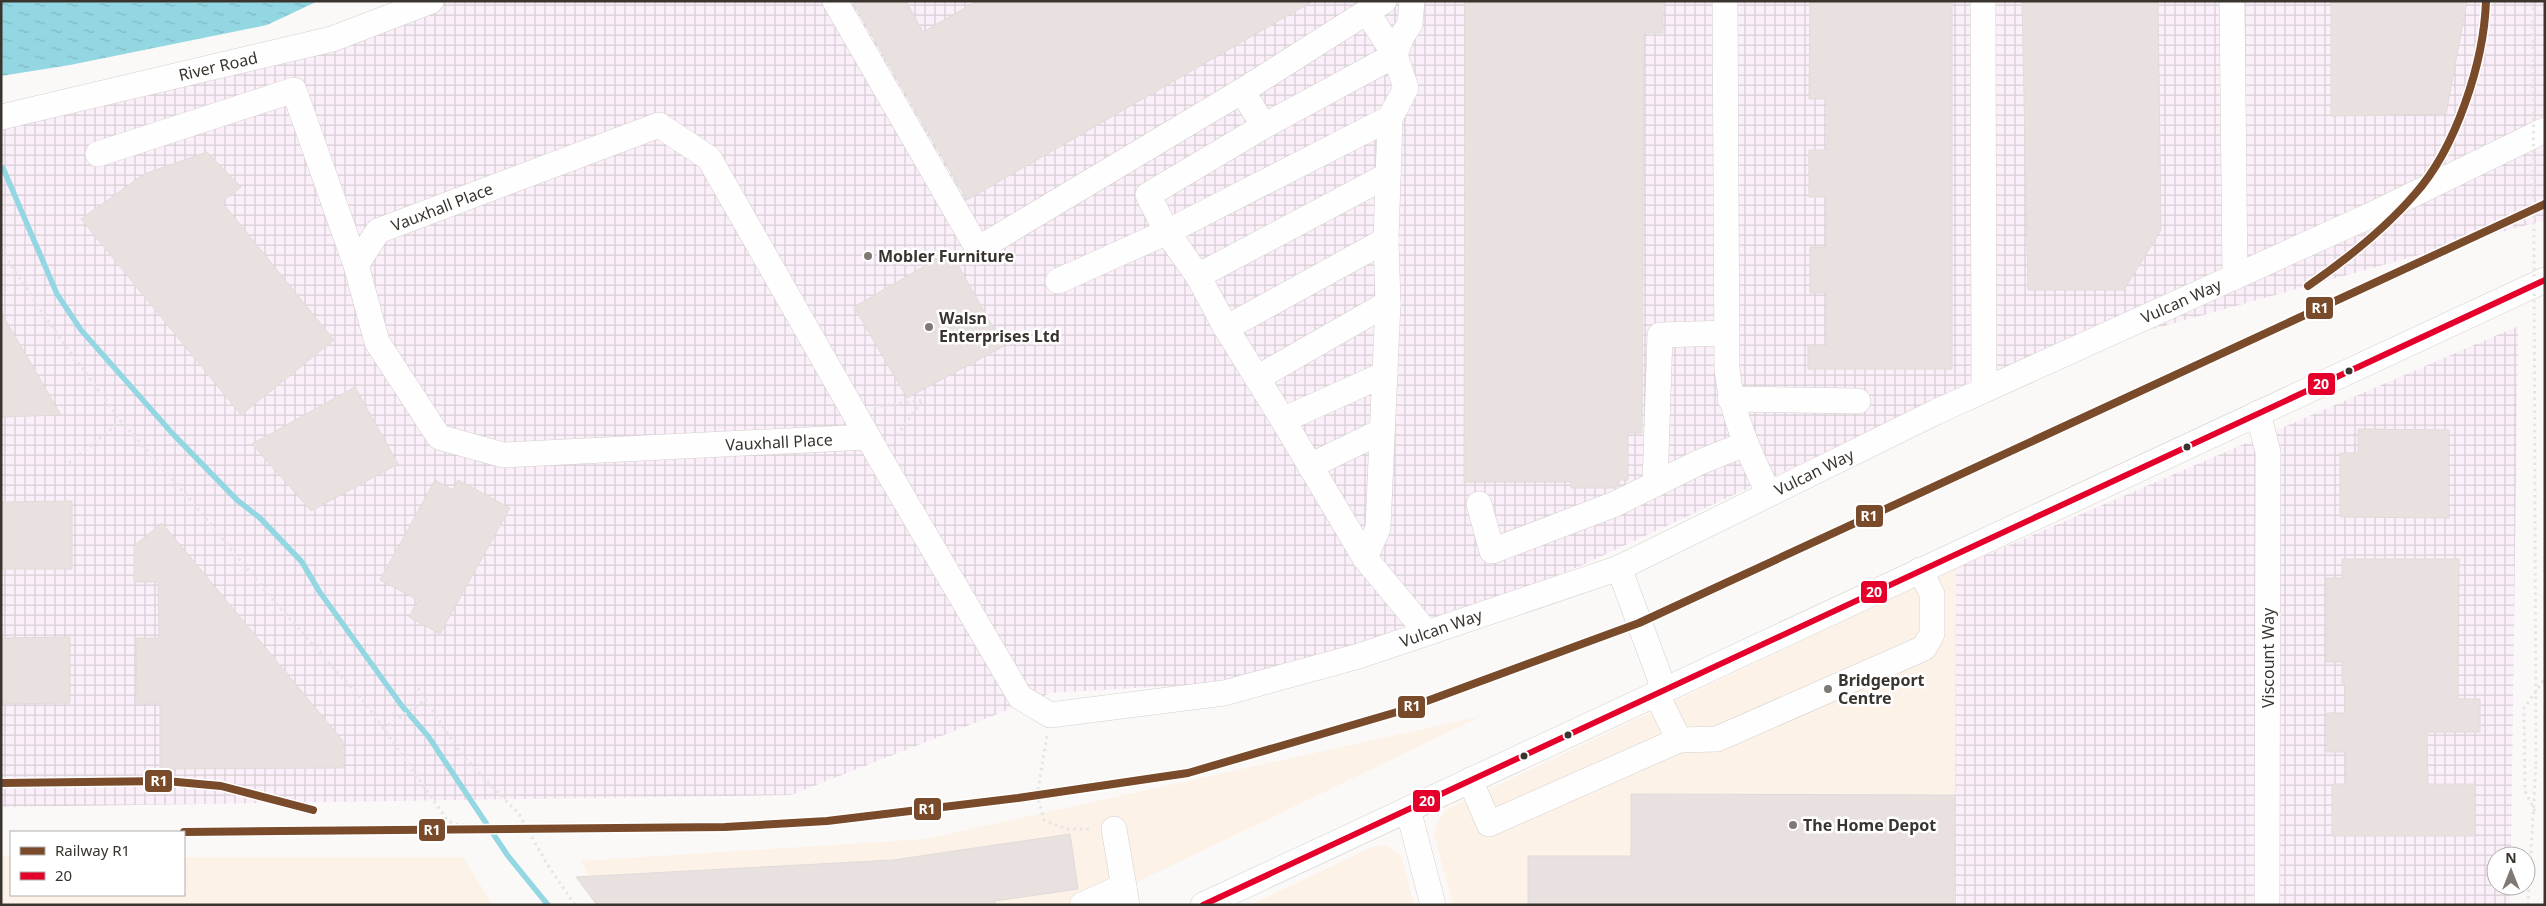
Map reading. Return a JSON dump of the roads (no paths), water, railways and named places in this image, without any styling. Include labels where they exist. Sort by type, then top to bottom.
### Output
[{"type":"street","name":"River Road","points":[[1,116],[332,39],[431,1]]},
{"type":"street","points":[[835,1],[978,249],[1242,91],[1376,7],[1406,88],[1390,118],[1386,240],[1388,303],[1378,528],[1365,558]]},
{"type":"street","points":[[1148,195],[1264,126],[1395,54],[1402,36],[1410,24],[1412,1]]},
{"type":"street","points":[[1725,1],[1727,368],[1730,399],[1745,444],[1770,494]]},
{"type":"street","points":[[1983,1],[1984,390]]},
{"type":"street","points":[[2232,1],[2235,277]]},
{"type":"street","points":[[98,154],[294,90],[356,264]]},
{"type":"street","points":[[1242,91],[1264,126]]},
{"type":"street","points":[[1058,280],[1167,232],[1390,118]]},
{"type":"street","name":"Vauxhall Place","points":[[867,437],[503,455],[438,437],[378,342],[356,264],[378,232],[659,125],[709,158],[867,437],[1020,697],[1050,715]]},
{"type":"street","name":"Vulcan Way","points":[[1050,715],[1224,693],[1359,656],[1619,568],[1984,390],[2369,216],[2545,130]]},
{"type":"street","points":[[1128,159],[1167,232],[1198,276],[1226,328],[1365,558],[1427,633]]},
{"type":"street","points":[[1198,276],[1388,175]]},
{"type":"street","points":[[1226,328],[1386,240]]},
{"type":"street","points":[[1204,905],[1408,808],[2545,280]]},
{"type":"street","points":[[1257,378],[1388,303]]},
{"type":"street","points":[[1654,484],[1660,334],[1727,333]]},
{"type":"street","points":[[1283,420],[1385,374]]},
{"type":"street","points":[[1730,399],[1858,401]]},
{"type":"street","name":"Viscount Way","points":[[2258,413],[2268,452],[2267,905]]},
{"type":"street","points":[[1310,466],[1382,431]]},
{"type":"street","points":[[1479,504],[1492,551],[1615,504],[1700,462],[1745,444]]},
{"type":"street","points":[[1619,568],[1660,691],[1679,740]]},
{"type":"street","points":[[1470,780],[1490,824],[1679,740],[1717,740],[1924,648],[1932,634],[1932,594],[1920,570]]},
{"type":"street","points":[[1408,808],[1433,905]]},
{"type":"street","points":[[1082,905],[1125,896],[1114,829]]},
{"type":"water","points":[[1,1],[318,1],[267,25],[70,65],[1,76]]},
{"type":"waterway","points":[[3,168],[57,294],[81,330],[172,433],[237,500],[260,518],[302,562],[319,591],[402,706],[428,736],[508,856],[548,905]]},
{"type":"rail line","name":"R1","points":[[2308,286],[2351,255],[2378,232],[2415,194],[2430,175],[2455,129],[2465,103],[2480,50],[2486,1]]},
{"type":"rail line","name":"R1","points":[[185,832],[725,827],[827,821],[1018,798],[1188,773],[1397,712],[1639,623],[2545,204]]},
{"type":"rail line","name":"R1","points":[[1,783],[166,781],[221,786],[313,810]]},
{"type":"place","name":"Mobler Furniture","points":[[868,256]]},
{"type":"place","name":"Walsn Enterprises Ltd","points":[[929,327]]},
{"type":"place","name":"Bridgeport Centre","points":[[1828,689]]},
{"type":"place","name":"The Home Depot","points":[[1793,825]]}]
